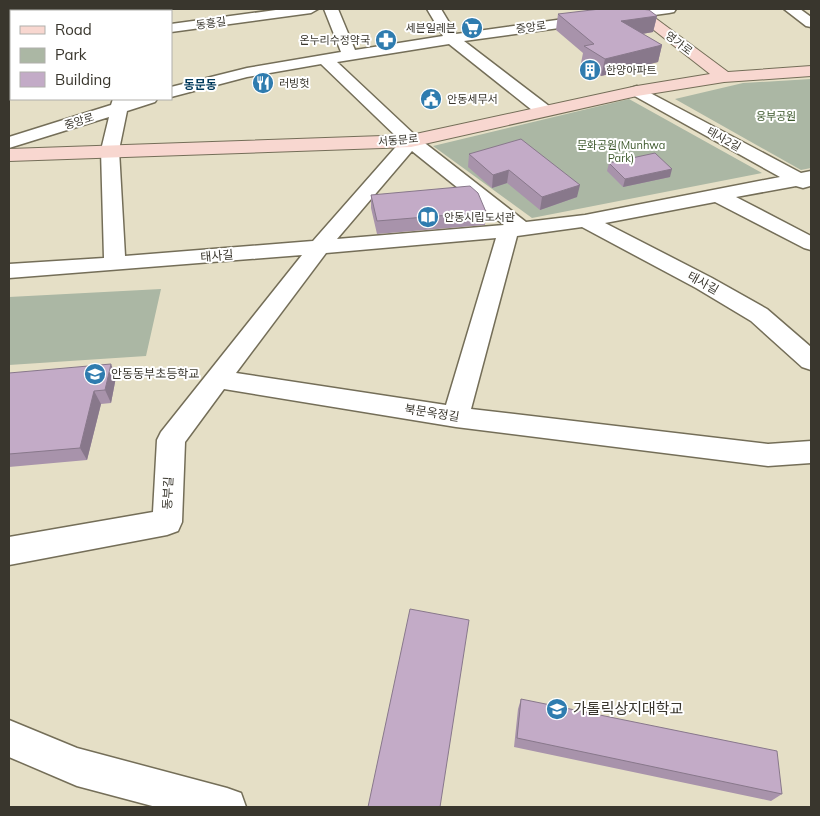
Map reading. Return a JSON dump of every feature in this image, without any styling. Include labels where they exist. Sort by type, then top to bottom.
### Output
[{"type":"street","name":"동흥길","points":[[172,28],[311,9]]},
{"type":"street","points":[[331,9],[350,55]]},
{"type":"street","points":[[434,9],[452,39],[543,110]]},
{"type":"street","name":"중앙로","points":[[172,92],[207,80],[325,59],[636,10],[669,9]]},
{"type":"street","points":[[791,9],[811,23]]},
{"type":"street","name":"영가로","points":[[636,10],[724,77]]},
{"type":"street","points":[[325,59],[411,141],[515,230],[456,417]]},
{"type":"street","name":"서동문로","points":[[9,154],[411,141],[543,110],[637,91],[724,77],[811,71]]},
{"type":"street","name":"태사2길","points":[[637,91],[807,181]]},
{"type":"street","name":"중앙로","points":[[9,143],[121,104],[143,100]]},
{"type":"street","points":[[115,264],[110,150],[121,104]]},
{"type":"street","points":[[219,380],[319,247],[411,141]]},
{"type":"street","name":"태사길","points":[[9,271],[115,264],[515,230],[585,221],[717,195],[807,181]]},
{"type":"street","points":[[717,195],[811,244]]},
{"type":"street","name":"태사길","points":[[585,221],[704,283],[759,315],[811,361]]},
{"type":"street","name":"북문옥정길","points":[[219,380],[456,417],[768,455],[811,452]]},
{"type":"street","name":"동부길","points":[[9,551],[167,522],[171,440],[219,380]]},
{"type":"street","points":[[9,738],[77,767],[227,807]]},
{"type":"green space","name":"웅부공원","points":[[811,79],[811,168],[801,170],[675,99],[743,83]]},
{"type":"green space","name":"문화공원(Munhwa Park)","points":[[629,99],[762,173],[532,218],[433,146]]},
{"type":"green space","points":[[161,289],[146,356],[9,365],[9,297]]},
{"type":"building","points":[[600,9],[649,10],[657,16],[621,21],[662,45],[605,59],[584,46],[594,44],[558,14]]},
{"type":"building","points":[[521,139],[580,185],[542,197],[509,170],[493,175],[469,154]]},
{"type":"building","points":[[655,153],[672,169],[625,179],[609,163]]},
{"type":"building","points":[[470,186],[478,193],[486,212],[377,221],[371,195]]},
{"type":"building","points":[[111,364],[105,390],[94,391],[80,448],[9,454],[9,373]]},
{"type":"building","points":[[410,609],[469,620],[440,807],[368,807]]},
{"type":"building","points":[[521,699],[777,751],[782,794],[517,738]]},
{"type":"place","name":"세븐일레븐","points":[[472,28]]},
{"type":"place","name":"온누리수정약국","points":[[386,40]]},
{"type":"place","name":"한양아파트","points":[[590,70]]},
{"type":"place","name":"러빙헛","points":[[263,83]]},
{"type":"place","name":"안동세무서","points":[[431,99]]},
{"type":"place","name":"안동시립도서관","points":[[428,217]]},
{"type":"place","name":"안동동부초등학교","points":[[95,374]]},
{"type":"place","name":"가톨릭상지대학교","points":[[557,709]]},
{"type":"district","name":"동문동","points":[[200,85]]}]
